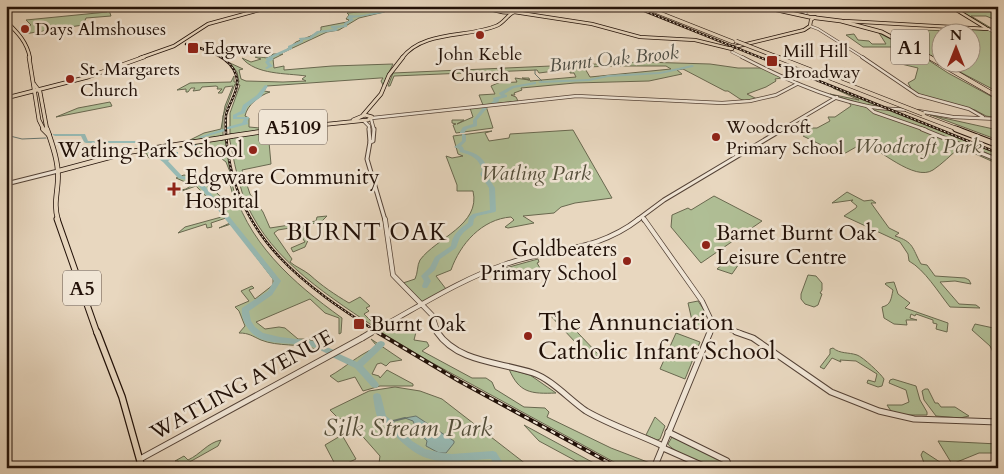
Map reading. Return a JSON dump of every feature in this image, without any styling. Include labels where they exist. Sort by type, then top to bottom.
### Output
[{"type":"highway","points":[[642,6],[998,144]]},
{"type":"highway","points":[[646,6],[907,110],[998,144]]},
{"type":"highway","points":[[759,6],[804,14]]},
{"type":"highway","points":[[764,6],[804,14],[814,18]]},
{"type":"highway","name":"A1","points":[[814,18],[850,22],[896,38],[998,96]]},
{"type":"main road","points":[[6,98],[78,80],[171,47],[184,41],[206,25],[274,6]]},
{"type":"main road","points":[[409,6],[432,6]]},
{"type":"main road","points":[[481,6],[509,14],[517,12],[592,24],[640,37],[690,40],[721,46],[731,50],[804,30],[810,26],[814,18]]},
{"type":"main road","points":[[517,12],[524,6]]},
{"type":"main road","points":[[950,6],[988,29]]},
{"type":"main road","points":[[362,118],[381,94],[389,75],[400,58],[408,50],[420,44],[497,26],[509,14]]},
{"type":"main road","name":"A5","points":[[7,22],[28,46],[34,84],[58,169],[54,203],[57,219],[123,402],[142,468]]},
{"type":"main road","points":[[850,22],[988,29]]},
{"type":"main road","name":"A5","points":[[37,90],[40,126],[49,135]]},
{"type":"main road","points":[[362,118],[371,117],[373,103]]},
{"type":"main road","name":"A5109","points":[[58,169],[129,152],[362,118]]},
{"type":"street","points":[[789,6],[804,14]]},
{"type":"street","points":[[810,26],[818,29],[903,83],[915,94],[969,109],[983,117]]},
{"type":"street","points":[[988,29],[998,34]]},
{"type":"street","points":[[731,50],[797,84],[867,106],[998,119]]},
{"type":"street","points":[[708,468],[587,412],[536,374],[510,366],[480,361],[460,352],[443,341],[437,332],[432,315],[393,275],[384,211],[367,159],[374,131],[371,117],[577,96],[709,103],[761,100],[786,92],[797,84]]},
{"type":"street","name":"WATLING AVENUE","points":[[140,459],[189,434],[473,276],[509,263],[584,247],[607,239],[630,226],[664,200],[837,97]]},
{"type":"street","points":[[867,106],[874,112],[942,136],[998,160]]},
{"type":"street","points":[[362,118],[369,126],[371,139]]},
{"type":"street","points":[[6,184],[58,169]]},
{"type":"street","points":[[642,217],[702,301],[712,324],[703,351],[654,468]]},
{"type":"street","points":[[712,324],[753,338],[831,392],[879,411],[914,419],[998,422]]},
{"type":"street","points":[[668,432],[727,461],[729,468]]},
{"type":"green space","points":[[393,6],[398,6],[384,12],[359,18],[339,30],[327,32],[284,52],[296,42],[318,33],[321,27],[347,22],[349,20],[346,19],[349,15],[347,13],[386,10]]},
{"type":"green space","points":[[953,6],[998,6],[998,21],[986,16],[971,16],[981,22]]},
{"type":"green space","points":[[109,10],[111,16],[86,18],[83,25],[24,34],[21,32],[29,31],[25,27],[31,25],[26,20],[107,12]]},
{"type":"green space","points":[[982,29],[988,29],[998,34],[998,92],[960,72],[982,72]]},
{"type":"green space","points":[[920,30],[932,30],[932,56],[898,35],[925,36]]},
{"type":"green space","points":[[879,33],[912,50],[900,50],[900,54],[919,54],[932,63],[932,72],[946,72],[998,100],[998,118],[922,96],[912,90],[908,83],[915,79],[918,68],[897,63],[895,60],[898,54],[898,47],[863,47],[846,35],[854,34],[858,40],[869,41],[872,44],[886,44]]},
{"type":"green space","points":[[273,54],[283,54],[273,59],[274,68],[284,66],[284,70],[393,64],[383,85],[381,81],[383,78],[380,78],[267,86],[264,91],[270,92],[254,101],[248,108],[245,116],[249,118],[249,127],[260,128],[280,124],[280,127],[230,135],[230,113],[240,85],[235,84],[223,115],[233,86],[225,87],[222,93],[218,93],[222,89],[217,89],[218,87],[216,86],[202,87],[200,90],[193,91],[195,88],[191,88],[188,92],[186,92],[186,89],[177,90],[190,83],[231,82],[234,76],[234,82],[239,82],[237,72],[230,63],[243,69],[239,70],[241,79],[246,81],[306,81],[302,79],[306,76],[255,68],[242,58],[251,62],[261,59],[255,57],[267,58]]},
{"type":"green space","points":[[642,62],[764,68],[782,78],[775,79],[776,81],[766,87],[747,94],[759,100],[746,101],[740,99],[683,69],[677,70],[682,74],[649,81],[575,83],[521,88],[522,90],[514,93],[515,95],[511,95],[516,97],[518,101],[483,105],[479,95],[495,94],[491,86],[498,83],[517,82],[515,78],[529,80],[522,78],[529,78],[530,81],[576,77],[574,73],[570,73],[570,69],[539,73],[537,70],[394,76],[390,86],[388,86],[393,73]],"holes":[[[666,66],[671,69],[590,77],[584,67]]]},
{"type":"green space","name":"Woodcroft Park","points":[[833,88],[998,154],[998,158],[964,143],[961,145],[998,160],[998,164],[960,147],[936,168],[925,172],[916,172],[907,168],[863,143],[842,155],[803,136],[812,130],[808,128],[817,128],[830,121],[828,117],[835,117],[851,106],[849,102],[862,104],[830,94],[859,100]]},
{"type":"green space","points":[[110,102],[112,106],[56,117],[78,108]]},
{"type":"green space","points":[[486,106],[493,128],[456,133],[453,125],[456,124],[452,123],[452,120],[464,120],[457,124],[473,117],[470,108]]},
{"type":"green space","points":[[932,116],[998,130],[998,140]]},
{"type":"green space","points":[[223,118],[223,136],[188,141],[204,133],[221,129]]},
{"type":"green space","name":"Watling Park","points":[[573,130],[612,198],[575,203],[561,207],[554,213],[523,216],[534,223],[508,228],[505,227],[514,220],[511,217],[491,222],[466,242],[451,270],[436,276],[446,289],[420,304],[400,284],[415,279],[420,260],[464,222],[474,203],[473,191],[457,191],[457,185],[446,156],[452,158],[463,156],[458,154],[453,136],[492,131],[485,133],[489,141],[509,138],[510,134]]},
{"type":"green space","points":[[268,131],[271,164],[242,170],[250,194],[263,212],[270,228],[316,221],[317,217],[327,216],[322,221],[304,226],[303,228],[310,236],[305,247],[293,252],[291,248],[305,242],[301,236],[304,233],[296,227],[278,230],[274,233],[292,259],[290,262],[292,264],[308,273],[328,290],[349,303],[360,297],[370,306],[366,308],[369,311],[364,314],[374,324],[373,326],[314,285],[296,269],[264,234],[252,214],[242,192],[229,136]]},
{"type":"green space","points":[[225,139],[230,172],[226,162],[222,159],[221,149],[218,150],[219,159],[211,150],[197,154],[193,149],[186,150],[185,147],[153,151],[153,154],[156,155],[149,158],[144,153],[147,150]]},
{"type":"green space","points":[[184,175],[206,179],[204,181],[233,208],[236,206],[229,181],[231,180],[247,222],[259,241],[289,275],[342,318],[341,333],[339,334],[339,318],[325,313],[310,299],[256,322],[265,329],[285,328],[298,339],[307,339],[325,345],[315,349],[274,344],[248,334],[239,333],[245,326],[239,311],[235,307],[249,301],[241,291],[252,286],[254,288],[249,290],[255,299],[273,285],[273,279],[231,224],[219,228],[230,223],[226,218],[211,223],[212,227],[207,228],[206,224],[178,233],[185,227],[225,216],[196,186],[179,192],[192,185],[176,178]]},
{"type":"green space","points":[[847,192],[864,201],[872,200],[876,203],[871,203],[889,228],[899,233],[895,236],[909,243],[921,264],[927,265],[935,276],[965,278],[969,280],[971,284],[955,281],[940,282],[959,304],[976,305],[980,308],[950,307],[926,276],[909,261],[908,254],[900,242],[844,216],[856,208],[857,206],[851,201],[853,200],[832,203]]},
{"type":"green space","name":"Barnet Burnt Oak Leisure Centre","points":[[714,196],[762,221],[701,263],[671,227],[672,215],[688,208],[691,210]]},
{"type":"green space","points":[[735,254],[743,258],[732,274],[717,269]]},
{"type":"green space","points":[[538,259],[539,262],[537,263],[540,268],[529,272],[530,274],[511,276],[502,269]]},
{"type":"green space","points":[[808,275],[816,276],[822,283],[820,293],[822,294],[818,305],[814,307],[805,304],[801,299]]},
{"type":"green space","points":[[894,282],[898,294],[910,303],[905,308],[948,323],[947,332],[936,329],[937,324],[933,323],[933,320],[916,314],[915,316],[911,314],[910,318],[917,320],[906,320],[907,325],[894,324],[884,318],[882,307],[889,303],[893,290],[885,284]]},
{"type":"green space","points":[[698,301],[706,313],[705,329],[693,325],[688,303]]},
{"type":"green space","points":[[557,311],[599,355],[591,359],[548,313]]},
{"type":"green space","points":[[975,324],[998,329],[998,362],[990,346],[972,330]]},
{"type":"green space","points":[[414,329],[416,332],[414,340],[427,342],[429,346],[422,351],[472,378],[486,378],[492,382],[495,389],[524,407],[545,408],[549,412],[547,417],[611,448],[650,463],[648,468],[625,468],[427,360],[379,331],[400,332]]},
{"type":"green space","points":[[676,333],[700,342],[685,379],[660,369]]},
{"type":"green space","points":[[371,339],[402,360],[390,362],[386,366],[381,363],[377,364],[372,374],[380,378],[387,370],[413,384],[413,386],[380,386],[363,391],[355,377],[338,382],[330,376],[375,348],[376,345]]},
{"type":"green space","points":[[833,348],[841,352],[857,355],[863,359],[884,379],[882,386],[878,387],[867,383],[868,380],[875,382],[877,374],[856,361],[840,360],[841,362],[832,358],[824,369],[820,367],[830,354],[830,349]]},
{"type":"green space","points":[[509,369],[530,375],[556,393],[540,393],[527,390],[517,383]]},
{"type":"green space","points":[[893,379],[916,386],[927,415],[905,415],[891,411],[887,405],[902,405],[909,402],[906,390],[889,383]]},
{"type":"green space","name":"Silk Stream Park","points":[[395,387],[420,391],[442,399],[531,468],[370,468],[379,463],[380,456],[349,421],[338,418],[330,410],[369,391]]},
{"type":"green space","points":[[928,389],[935,403],[938,403],[941,407],[955,407],[969,416],[960,418],[936,416],[924,400],[922,391]]},
{"type":"green space","points":[[655,417],[665,426],[660,439],[657,440],[646,435]]},
{"type":"green space","points":[[524,425],[603,468],[589,468],[539,441]]},
{"type":"green space","points":[[342,435],[356,459],[337,468],[325,445]]},
{"type":"green space","points":[[672,437],[720,460],[723,465],[721,468],[709,465],[677,451],[668,444]]},
{"type":"green space","points":[[221,440],[218,446],[186,464],[187,468],[181,468],[178,461],[175,461],[184,456],[188,460],[216,441]]},
{"type":"green space","points":[[938,441],[998,444],[998,453],[979,453],[952,464]]},
{"type":"green space","points":[[923,451],[947,468],[926,468],[921,455]]},
{"type":"water","points":[[416,416],[454,441],[446,453],[439,453],[426,446],[427,441],[417,430],[413,421],[405,418]]},
{"type":"waterway","points":[[267,68],[271,66],[267,62],[272,59],[267,59],[291,48],[289,47],[302,41],[300,39],[310,38],[318,32],[336,30],[336,28],[332,27],[346,26],[345,24],[352,20],[349,18],[350,16],[382,12],[394,6]]},
{"type":"waterway","name":"Burnt Oak Brook","points":[[777,6],[788,9]]},
{"type":"waterway","name":"Burnt Oak Brook","points":[[540,82],[589,80],[608,76],[660,73],[692,66]]},
{"type":"waterway","points":[[535,70],[535,74],[542,81]]},
{"type":"waterway","name":"Burnt Oak Brook","points":[[493,103],[497,100],[495,99],[505,96],[501,94],[513,87],[535,83]]},
{"type":"waterway","points":[[229,128],[246,123],[244,122],[247,118],[235,118],[235,115],[243,112],[245,106],[259,96],[266,86]]},
{"type":"waterway","name":"Burnt Oak Brook","points":[[462,132],[465,128],[475,125],[475,120],[486,107]]},
{"type":"waterway","points":[[201,137],[223,130]]},
{"type":"waterway","points":[[6,135],[22,139],[46,138]]},
{"type":"waterway","points":[[55,135],[83,135],[86,142],[143,142],[145,147]]},
{"type":"waterway","name":"Burnt Oak Brook","points":[[425,286],[428,281],[424,276],[433,268],[437,258],[454,247],[457,237],[471,224],[471,218],[475,215],[493,211],[492,188],[483,174],[485,171],[484,166],[480,159],[457,147],[464,141],[464,135]]},
{"type":"waterway","points":[[186,149],[194,145]]},
{"type":"waterway","points":[[148,150],[155,156]]},
{"type":"waterway","points":[[165,161],[176,153]]},
{"type":"waterway","points":[[158,157],[165,161]]},
{"type":"waterway","points":[[165,161],[180,177],[198,181],[278,281],[270,293],[245,310],[247,321],[252,329],[260,335],[270,338],[313,344],[331,352]]},
{"type":"waterway","name":"Burnt Oak Brook","points":[[358,366],[381,344]]},
{"type":"waterway","points":[[335,355],[358,366]]},
{"type":"waterway","points":[[358,366],[375,385]]},
{"type":"waterway","points":[[377,396],[382,418],[413,447],[423,453],[452,458],[493,455],[501,468]]},
{"type":"waterway","points":[[389,422],[405,418]]},
{"type":"railway","points":[[632,6],[998,153]]},
{"type":"railway","points":[[186,44],[222,58],[233,68],[236,75],[236,90],[226,115],[227,145],[233,178],[245,208],[260,234],[279,257],[301,278],[352,316],[379,333]]},
{"type":"railway","points":[[377,332],[459,381],[619,468]]},
{"type":"place","name":"Days Almshouses","points":[[25,29]]},
{"type":"place","name":"John Keble Church","points":[[480,35]]},
{"type":"place","name":"Edgware","points":[[193,48]]},
{"type":"place","name":"Mill Hill Broadway","points":[[772,61]]},
{"type":"place","name":"St. Margarets Church","points":[[70,79]]},
{"type":"place","name":"Woodcroft Primary School","points":[[716,137]]},
{"type":"place","name":"Watling Park School","points":[[253,150]]},
{"type":"place","name":"Edgware Community Hospital","points":[[174,189]]},
{"type":"place","name":"Barnet Burnt Oak Leisure Centre","points":[[706,245]]},
{"type":"place","name":"Goldbeaters Primary School","points":[[627,261]]},
{"type":"place","name":"Burnt Oak","points":[[359,324]]},
{"type":"place","name":"The Annunciation Catholic Infant School","points":[[528,336]]},
{"type":"district","name":"BURNT OAK","points":[[367,232]]}]
